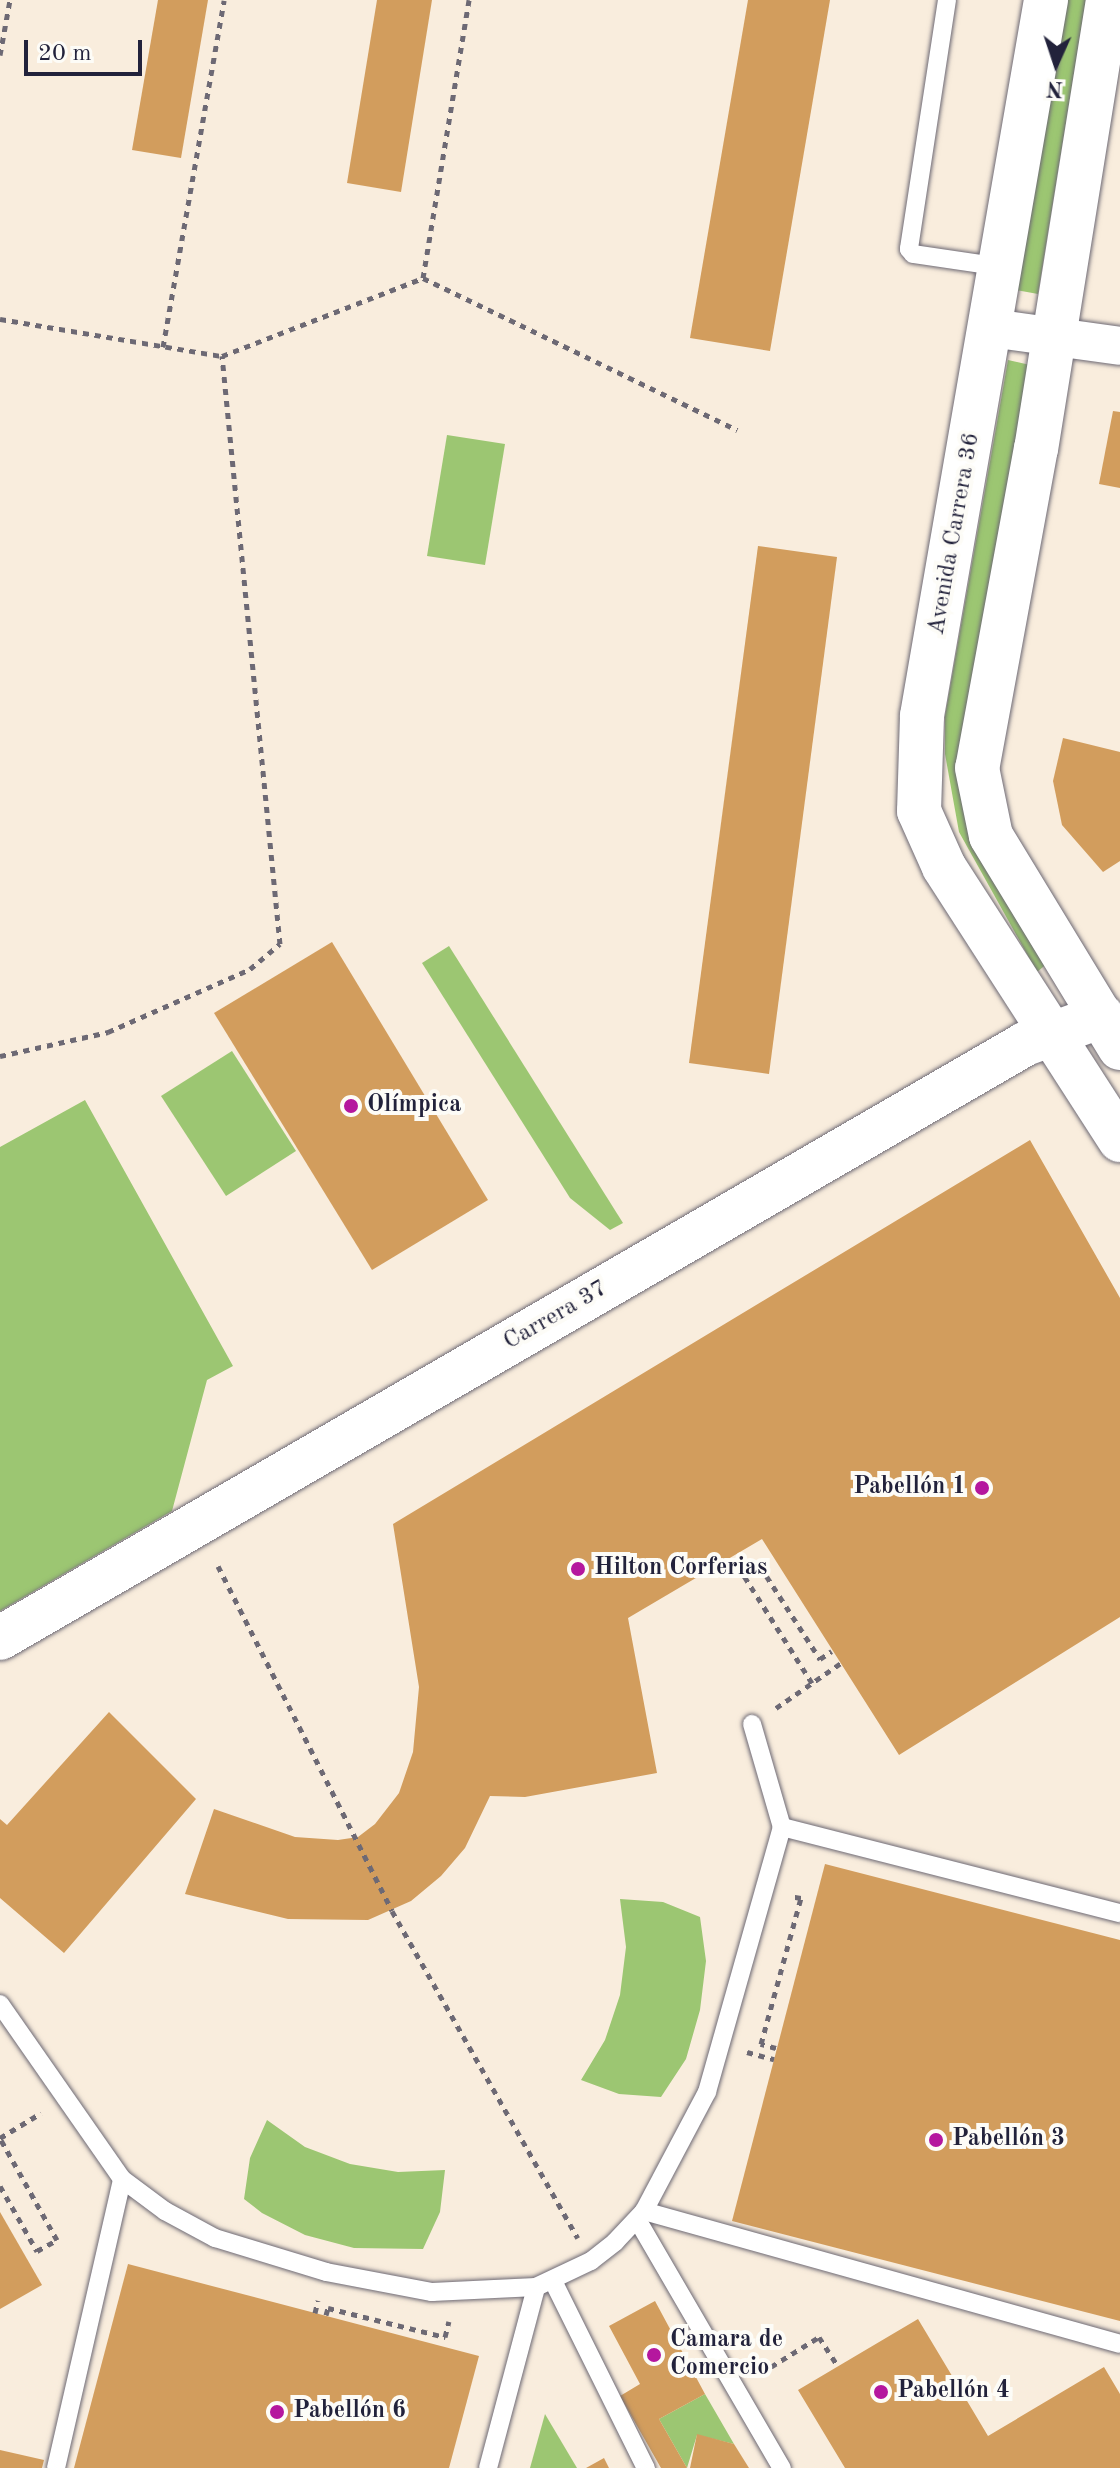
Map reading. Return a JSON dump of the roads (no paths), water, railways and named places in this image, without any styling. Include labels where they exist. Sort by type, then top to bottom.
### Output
[{"type":"main road","name":"Avenida Carrera 36","points":[[1046,0],[922,716],[919,811],[944,867],[1120,1140]]},
{"type":"main road","points":[[1108,0],[1054,337],[977,768],[991,836],[1114,1024]]},
{"type":"main road","name":"Carrera 37","points":[[0,1638],[1025,1044],[1051,1035],[1114,1024]]},
{"type":"street","points":[[991,328],[1120,346]]},
{"type":"lane","points":[[947,0],[909,249],[913,254],[1002,267]]},
{"type":"lane","points":[[0,2004],[122,2179],[165,2211],[215,2238],[326,2272],[432,2292],[545,2284],[591,2261],[641,2216],[707,2092],[782,1827],[752,1724]]},
{"type":"lane","points":[[782,1827],[1120,1913]]},
{"type":"lane","points":[[56,2468],[122,2179]]},
{"type":"lane","points":[[641,2216],[1120,2344]]},
{"type":"lane","points":[[641,2216],[782,2468]]},
{"type":"lane","points":[[488,2468],[545,2284]]},
{"type":"lane","points":[[545,2284],[646,2468]]},
{"type":"place","name":"Olímpica","points":[[351,1106]]},
{"type":"place","name":"Pabellón 1","points":[[982,1488]]},
{"type":"place","name":"Hilton Corferias","points":[[578,1569]]},
{"type":"place","name":"Pabellón 3","points":[[936,2140]]},
{"type":"place","name":"Camara de Comercio","points":[[654,2355]]},
{"type":"place","name":"Pabellón 4","points":[[881,2392]]},
{"type":"place","name":"Pabellón 6","points":[[277,2412]]}]
